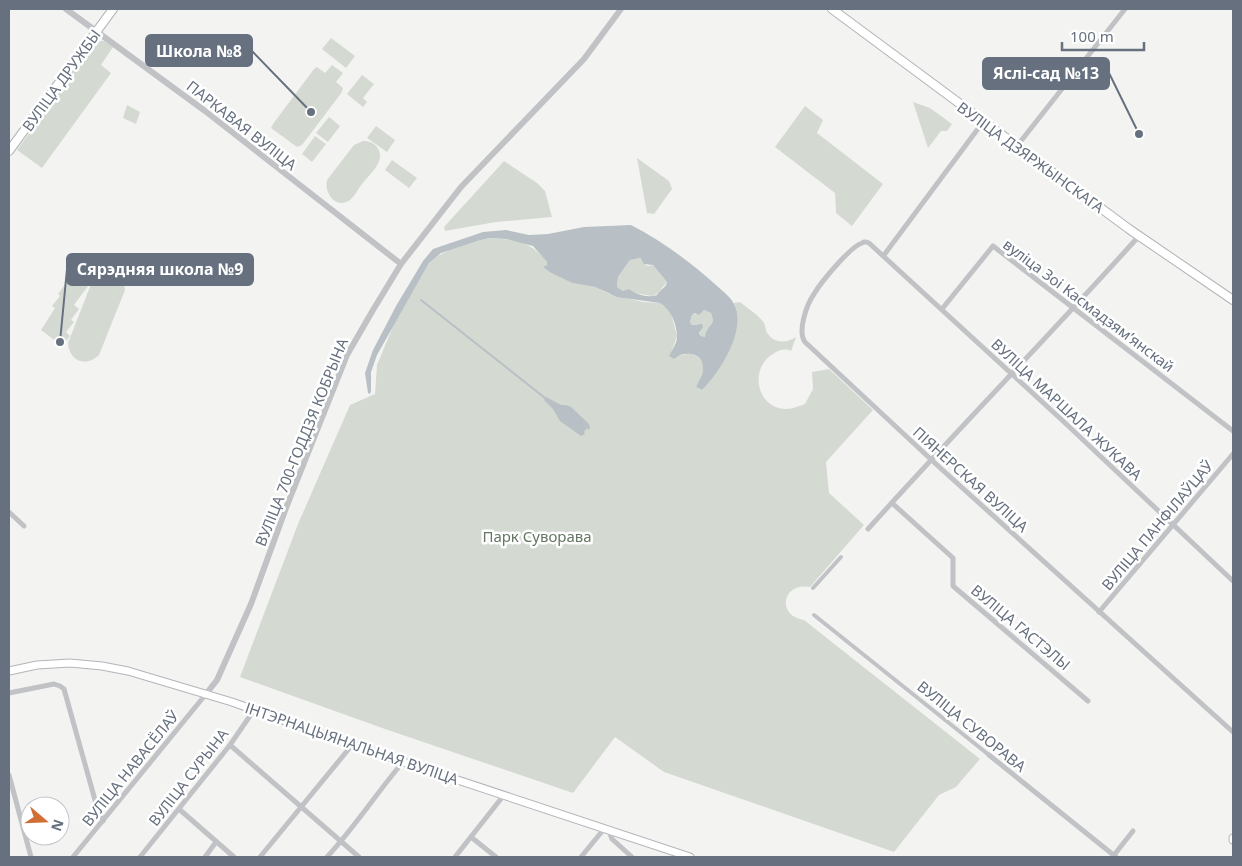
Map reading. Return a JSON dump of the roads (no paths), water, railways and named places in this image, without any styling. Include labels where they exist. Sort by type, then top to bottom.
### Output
[{"type":"main road","name":"ВУЛІЦА ДРУЖБЫ","points":[[9,151],[113,9]]},
{"type":"main road","name":"ВУЛІЦА ДЗЯРЖЫНСКАГА","points":[[832,9],[1139,236],[1233,300]]},
{"type":"main road","name":"ІНТЭРНАЦЫЯНАЛЬНАЯ ВУЛІЦА","points":[[9,671],[50,664],[86,664],[128,671],[206,694],[352,745],[690,857]]},
{"type":"street","name":"ПАРКАВАЯ ВУЛІЦА","points":[[66,9],[205,111],[401,264]]},
{"type":"street","name":"ВУЛІЦА 700-ГОДДЗЯ КОБРЫНА","points":[[206,694],[217,680],[251,604],[347,355],[401,264],[461,187],[584,59],[621,9]]},
{"type":"street","points":[[1017,146],[1125,9]]},
{"type":"street","points":[[884,255],[983,122]]},
{"type":"street","points":[[868,529],[930,459],[1012,374],[1139,236]]},
{"type":"street","name":"ПІЯНЕРСКАЯ ВУЛІЦА","points":[[884,255],[865,242],[852,249],[813,294],[802,324],[802,338],[930,459],[1233,732]]},
{"type":"street","name":"вуліца Зоі Касмадзямʼянскай","points":[[942,309],[993,246],[1233,432]]},
{"type":"street","name":"ВУЛІЦА МАРШАЛА ЖУКАВА","points":[[884,255],[1233,581]]},
{"type":"street","name":"ВУЛІЦА ПАНФІЛАЎЦАЎ","points":[[1099,612],[1233,454]]},
{"type":"street","name":"ВУЛІЦА ГАСТЭЛЫ","points":[[892,502],[953,558],[953,586],[1088,701]]},
{"type":"street","points":[[9,512],[24,526]]},
{"type":"street","points":[[813,588],[841,557]]},
{"type":"street","name":"ВУЛІЦА СУВОРАВА","points":[[814,614],[1115,856]]},
{"type":"street","points":[[9,693],[54,684],[64,690],[95,800],[103,820]]},
{"type":"street","name":"ВУЛІЦА НАВАСЁЛАЎ","points":[[73,857],[206,694]]},
{"type":"street","name":"ВУЛІЦА СУРЫНА","points":[[140,857],[230,745],[254,710]]},
{"type":"street","points":[[230,745],[359,857]]},
{"type":"street","points":[[260,857],[352,745]]},
{"type":"street","points":[[327,857],[341,842],[398,768],[400,760]]},
{"type":"street","points":[[9,775],[31,857]]},
{"type":"street","points":[[455,857],[504,795]]},
{"type":"street","points":[[179,809],[234,857]]},
{"type":"street","points":[[581,857],[606,830],[612,839],[632,857]]},
{"type":"street","points":[[1115,856],[1133,831]]},
{"type":"street","points":[[471,837],[496,857]]},
{"type":"street","points":[[205,857],[216,842]]},
{"type":"waterway","points":[[421,300],[545,398]]},
{"type":"place","name":"Школа №8","points":[[311,112]]},
{"type":"place","name":"Яслі-сад №13","points":[[1139,134]]},
{"type":"place","name":"Сярэдняя школа №9","points":[[60,342]]},
{"type":"park label","name":"Парк Суворава","points":[[537,536]]}]
